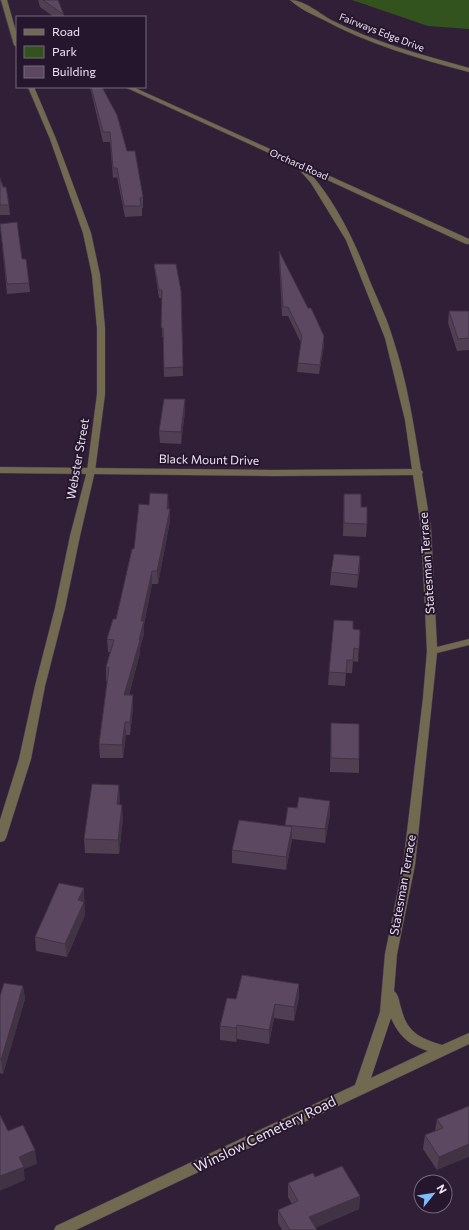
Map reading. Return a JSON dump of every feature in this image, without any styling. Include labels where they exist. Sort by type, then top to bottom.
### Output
[{"type":"street","points":[[4,0],[16,37]]},
{"type":"street","name":"Fairways Edge Drive","points":[[293,0],[326,20],[360,35],[407,53],[469,70]]},
{"type":"street","name":"Webster Street","points":[[0,838],[25,759],[40,686],[60,608],[75,536],[91,471],[101,394],[101,328],[96,275],[87,234],[53,139],[31,88]]},
{"type":"street","name":"Orchard Road","points":[[130,88],[469,242]]},
{"type":"street","name":"Statesman Terrace","points":[[298,165],[314,182],[350,240],[378,308],[399,375],[419,472],[426,528],[432,651],[409,865],[391,954],[386,1012],[360,1088]]},
{"type":"street","name":"Black Mount Drive","points":[[0,470],[264,473],[419,472]]},
{"type":"street","points":[[432,651],[469,642]]},
{"type":"street","name":"Statesman Terrace","points":[[388,985],[396,1017],[402,1029],[418,1043],[442,1050]]},
{"type":"street","name":"Winslow Cemetery Road","points":[[61,1230],[469,1038]]},
{"type":"green space","points":[[352,0],[469,0],[469,29],[428,26]]},
{"type":"building","points":[[43,0],[58,0],[64,15]]},
{"type":"building","points":[[91,88],[103,88],[117,115],[127,151],[135,151],[143,197],[140,198],[141,206],[124,206],[117,168],[113,168],[110,132],[103,132]]},
{"type":"building","points":[[0,178],[3,187],[6,187],[9,205],[0,205]]},
{"type":"building","points":[[17,222],[22,259],[26,259],[29,283],[7,284],[0,224]]},
{"type":"building","points":[[279,251],[308,308],[311,308],[324,336],[320,365],[298,363],[302,336],[288,307],[283,307]]},
{"type":"building","points":[[154,264],[176,264],[181,291],[183,367],[164,368],[163,328],[161,328],[162,290],[159,290]]},
{"type":"building","points":[[449,311],[469,312],[469,338],[458,339]]},
{"type":"building","points":[[164,399],[185,399],[181,432],[159,431]]},
{"type":"building","points":[[150,493],[168,494],[167,509],[170,509],[157,571],[152,571],[141,621],[144,621],[140,640],[124,695],[133,695],[130,722],[125,722],[122,745],[99,744],[109,668],[106,667],[114,640],[107,639],[113,619],[116,619],[132,549],[134,549],[139,504],[149,505]]},
{"type":"building","points":[[344,494],[361,494],[361,507],[367,507],[367,524],[344,523]]},
{"type":"building","points":[[334,554],[360,556],[358,575],[331,572]]},
{"type":"building","points":[[334,620],[353,621],[353,629],[360,630],[359,649],[354,648],[353,660],[347,660],[346,673],[329,672]]},
{"type":"building","points":[[331,723],[359,724],[359,759],[331,758]]},
{"type":"building","points":[[92,784],[119,785],[117,804],[122,805],[118,840],[84,839]]},
{"type":"building","points":[[299,797],[330,801],[325,829],[285,825],[288,807],[297,808]]},
{"type":"building","points":[[239,820],[292,827],[286,857],[232,850]]},
{"type":"building","points":[[59,883],[84,888],[78,900],[84,902],[65,944],[35,937]]},
{"type":"building","points":[[242,975],[299,984],[294,1007],[275,1004],[269,1030],[237,1025],[236,1028],[220,1026],[227,998],[236,999]]},
{"type":"building","points":[[4,983],[23,986],[0,1060],[0,996]]},
{"type":"building","points":[[469,1106],[469,1144],[439,1157],[425,1135],[443,1128],[437,1119]]},
{"type":"building","points":[[0,1115],[8,1131],[23,1125],[35,1150],[19,1157],[24,1167],[0,1176]]},
{"type":"building","points":[[342,1166],[360,1196],[309,1217],[317,1230],[290,1230],[278,1210],[298,1201],[288,1183],[313,1173],[315,1177]]}]
